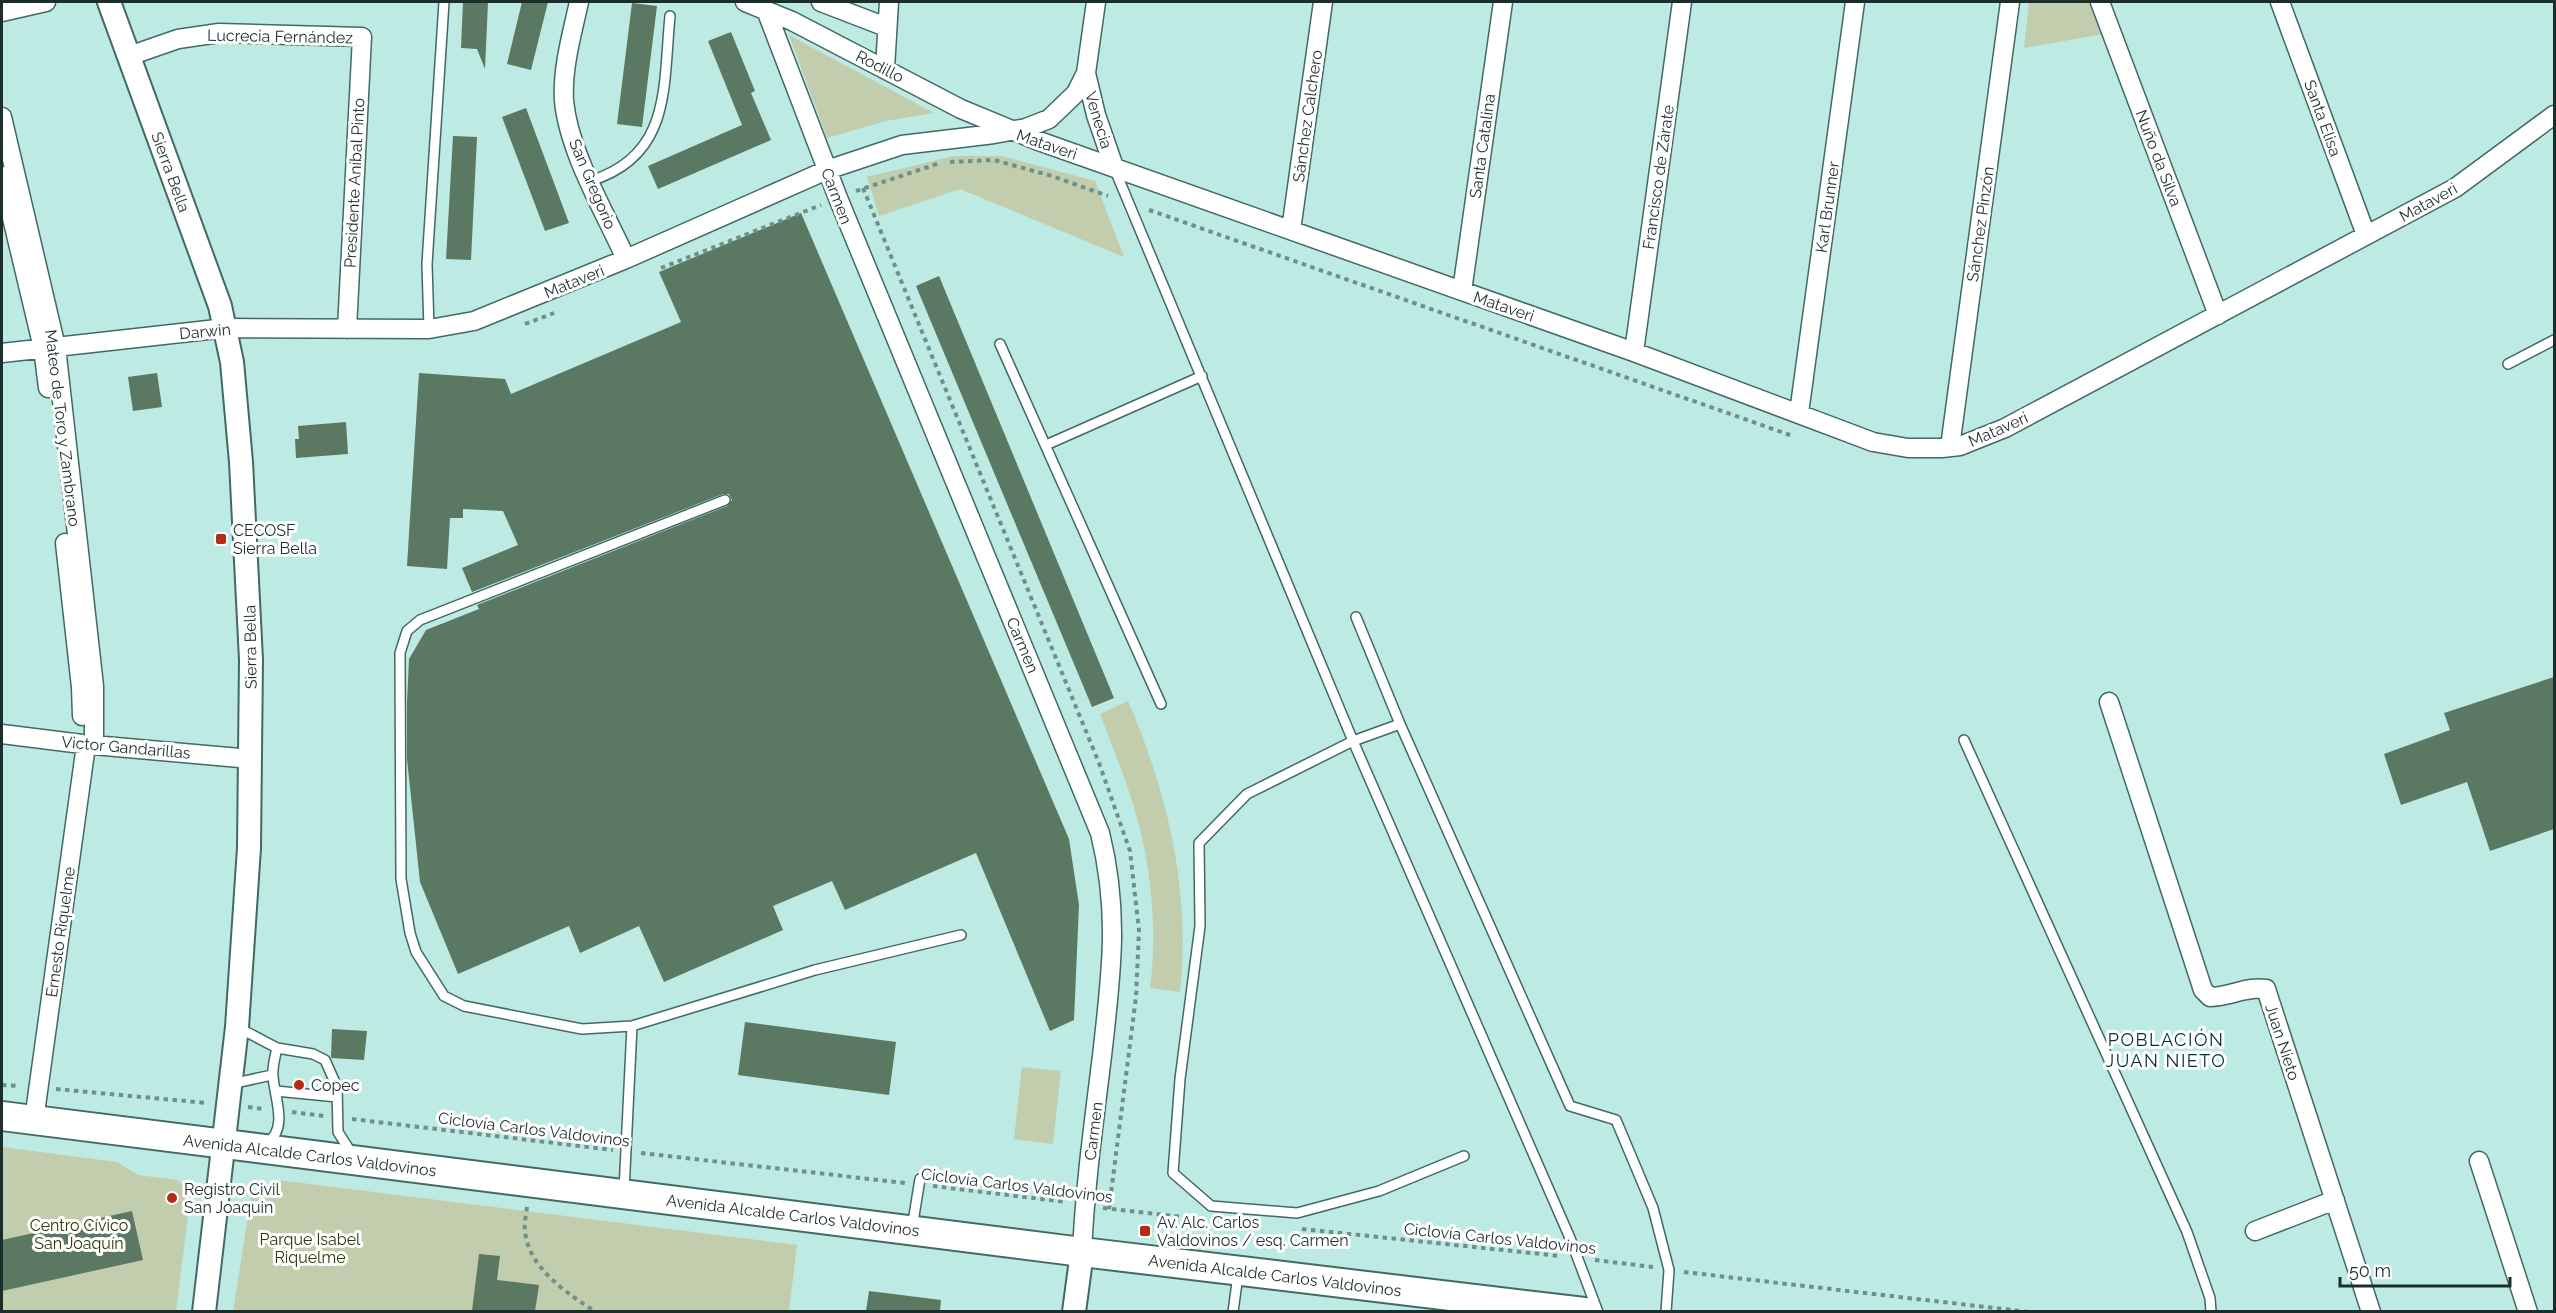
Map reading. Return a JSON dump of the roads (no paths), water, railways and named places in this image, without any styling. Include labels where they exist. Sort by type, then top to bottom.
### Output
[{"type":"main road","name":"Avenida Alcalde Carlos Valdovinos","points":[[2,1116],[1082,1252],[1584,1311]]},
{"type":"street","points":[[2,12],[46,2]]},
{"type":"street","name":"Sierra Bella","points":[[109,2],[226,328],[232,362],[248,560],[251,759],[249,848],[237,1027],[204,1311]]},
{"type":"street","name":"San Gregorio","points":[[579,2],[567,56],[564,101],[570,129],[590,181],[626,259]]},
{"type":"street","name":"Rodillo","points":[[745,2],[885,68],[961,109],[1015,130]]},
{"type":"street","points":[[821,2],[886,27]]},
{"type":"street","points":[[885,68],[889,2]]},
{"type":"street","name":"Venecia","points":[[1015,130],[1038,124],[1060,110],[1076,93],[1086,73],[1096,2]]},
{"type":"street","name":"Sánchez Calchero","points":[[1291,230],[1323,2]]},
{"type":"street","name":"Santa Catalina","points":[[1462,291],[1503,2]]},
{"type":"street","name":"Francisco de Zárate","points":[[1634,352],[1682,2]]},
{"type":"street","name":"Karl Brunner","points":[[1799,413],[1855,2]]},
{"type":"street","name":"Sánchez Pinzón","points":[[1950,447],[2010,2]]},
{"type":"street","name":"Nuño da Silva","points":[[2100,2],[2218,315]]},
{"type":"street","name":"Santa Elisa","points":[[2280,2],[2366,235]]},
{"type":"street","name":"Carmen","points":[[766,10],[838,198],[1094,814],[1104,851],[1112,892],[1113,957],[1074,1311]]},
{"type":"street","name":"Lucrecia Fernández","points":[[129,56],[178,39],[219,33],[362,37]]},
{"type":"street","name":"Presidente Aníbal Pinto","points":[[347,329],[362,37]]},
{"type":"street","name":"Venecia","points":[[1086,73],[1096,115],[1114,167]]},
{"type":"street","name":"Mataveri","points":[[410,330],[474,321],[626,259],[827,170],[902,145],[1015,130],[1634,352],[1873,441],[1908,448],[1950,447],[2005,428],[2463,183],[2554,115]]},
{"type":"street","name":"Mateo de Toro y Zambrano","points":[[2,117],[50,347],[88,745]]},
{"type":"street","name":"Mateo de Toro y Zambrano","points":[[2,176],[50,347]]},
{"type":"street","name":"Darwin","points":[[2,353],[226,328],[410,330]]},
{"type":"street","name":"Juan Nieto","points":[[2109,702],[2203,990],[2210,997],[2223,997],[2255,987],[2266,989],[2371,1311]]},
{"type":"street","name":"Victor Gandarillas","points":[[2,734],[88,745],[251,759]]},
{"type":"street","name":"Ernesto Riquelme","points":[[34,1120],[88,745]]},
{"type":"street","points":[[2479,1161],[2528,1311]]},
{"type":"street","points":[[2255,1231],[2335,1200]]},
{"type":"lane","points":[[429,329],[427,264],[444,2]]},
{"type":"lane","points":[[590,181],[610,175],[628,164],[643,150],[654,132],[660,112],[670,15]]},
{"type":"lane","points":[[1114,167],[1353,741],[1578,1258],[1598,1311]]},
{"type":"lane","points":[[2508,364],[2554,340]]},
{"type":"lane","points":[[1000,344],[1161,704]]},
{"type":"lane","points":[[1046,445],[1202,376]]},
{"type":"lane","points":[[725,500],[420,620],[407,631],[400,652],[401,879],[416,952],[444,996],[464,1006],[582,1029],[632,1026],[815,970],[961,935]]},
{"type":"lane","points":[[1356,617],[1400,724],[1570,1106],[1616,1120],[1653,1208],[1669,1270],[1666,1311]]},
{"type":"lane","points":[[1400,724],[1353,741],[1247,794],[1198,843],[1200,926],[1180,1079],[1173,1173],[1211,1206],[1297,1214],[1379,1191],[1464,1156]]},
{"type":"lane","points":[[1964,740],[2187,1232],[2210,1298],[2211,1311]]},
{"type":"lane","points":[[624,1194],[632,1026]]},
{"type":"lane","points":[[237,1027],[277,1048],[313,1054],[325,1060],[337,1087],[338,1132],[357,1161]]},
{"type":"lane","points":[[259,1148],[272,1140],[277,1128],[279,1110],[272,1075],[277,1048]]},
{"type":"lane","points":[[230,1094],[272,1075]]},
{"type":"lane","points":[[276,1091],[337,1097]]},
{"type":"lane","points":[[912,1230],[919,1182]]},
{"type":"lane","points":[[1233,1311],[1239,1270]]},
{"type":"place","name":"CECOSF Sierra Bella","points":[[221,539]]},
{"type":"place","name":"Copec","points":[[299,1085]]},
{"type":"place","name":"Registro Civil San Joaquin","points":[[172,1198]]},
{"type":"place","name":"Av. Alc. Carlos Valdovinos / esq. Carmen","points":[[1145,1231]]},
{"type":"district","name":"POBLACIÓN JUAN NIETO","points":[[2166,1050]]},
{"type":"park label","name":"Centro Cívico San Joaquín","points":[[79,1234]]},
{"type":"park label","name":"Parque Isabel Riquelme","points":[[310,1248]]}]
